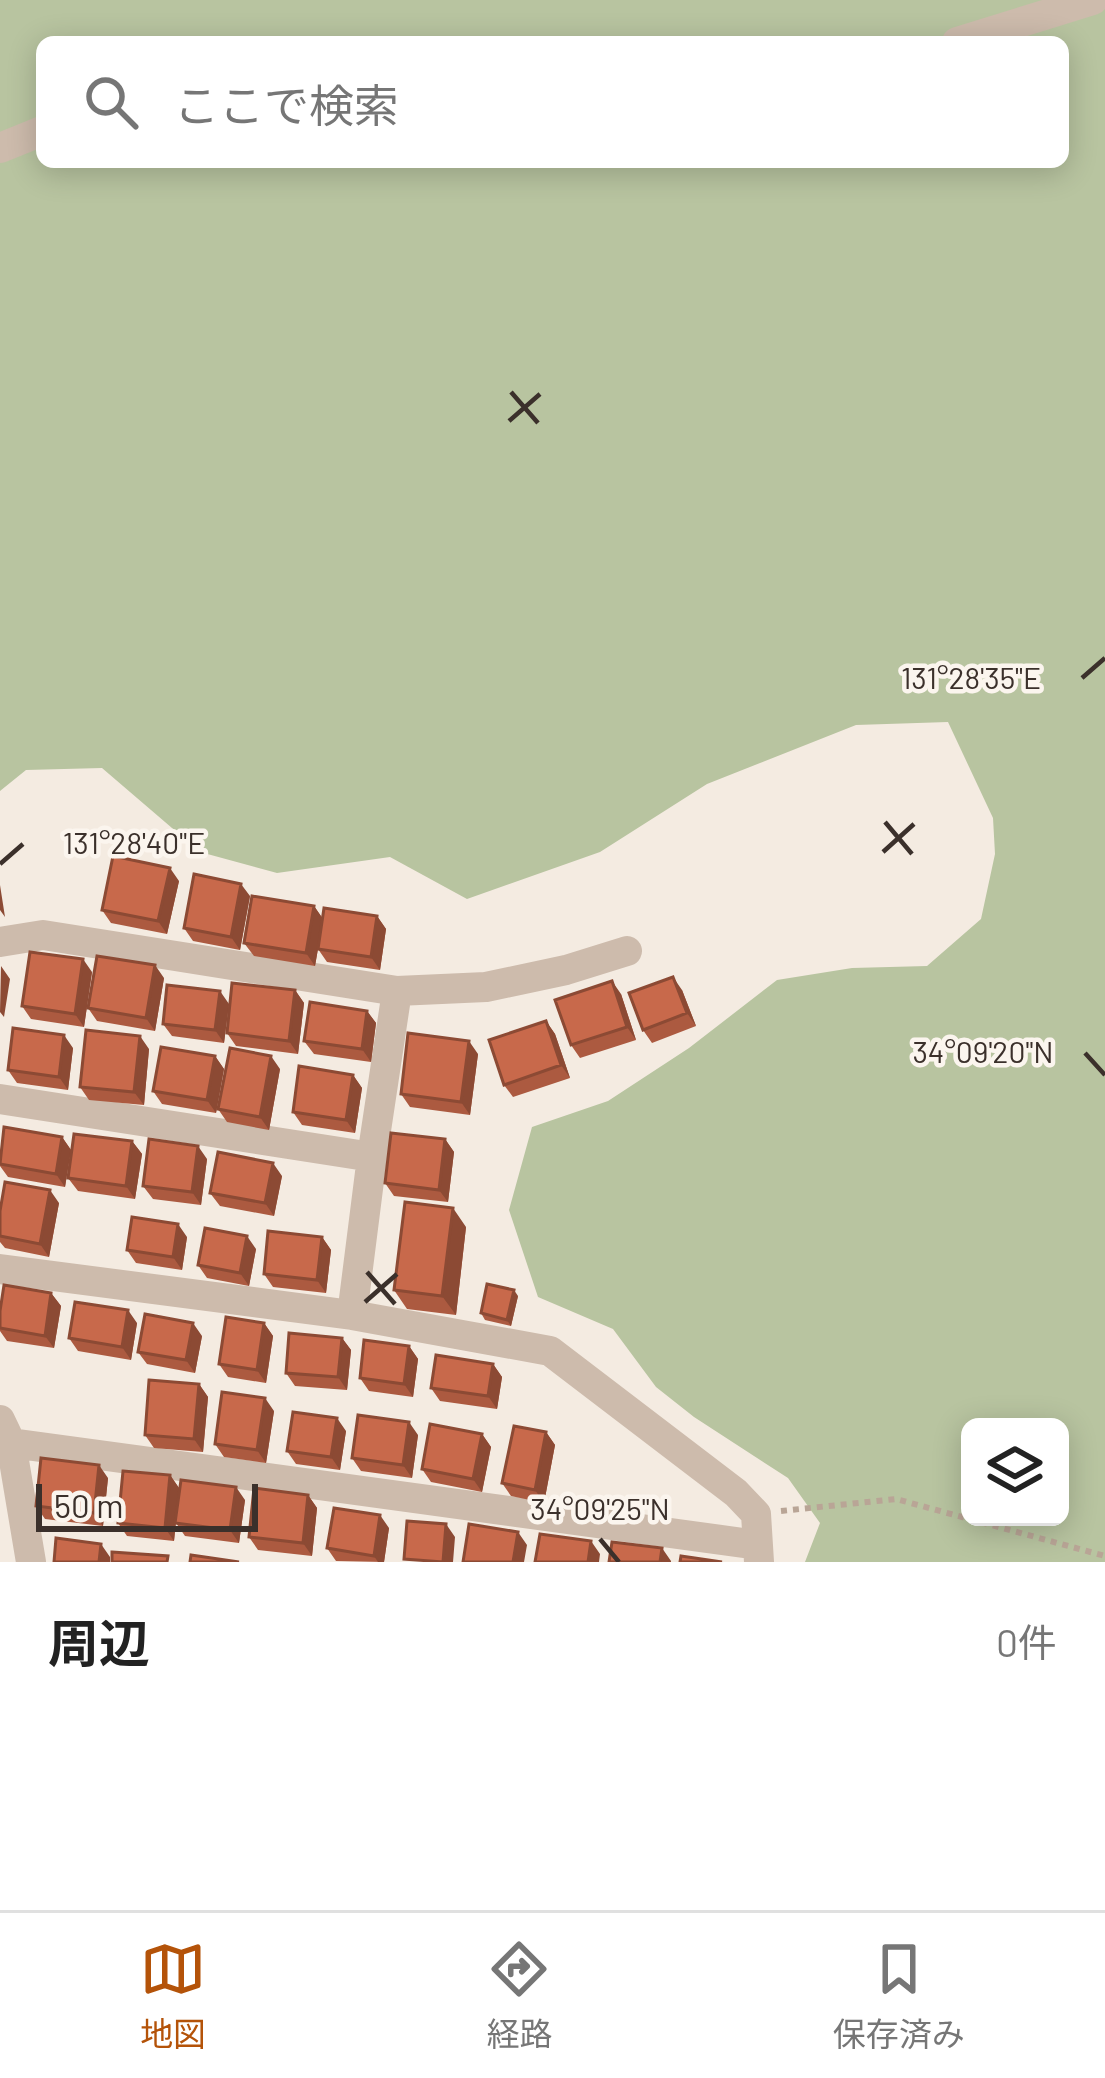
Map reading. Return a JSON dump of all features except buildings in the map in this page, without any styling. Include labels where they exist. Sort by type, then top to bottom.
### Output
[{"type":"street","points":[[977,36],[1094,0]]},
{"type":"street","points":[[0,148],[36,133]]},
{"type":"street","points":[[0,942],[43,935],[398,991],[486,987],[627,951]]},
{"type":"street","points":[[352,1315],[398,991]]},
{"type":"street","points":[[0,1099],[372,1157]]},
{"type":"street","points":[[0,1269],[352,1315],[550,1352],[736,1493],[756,1514],[758,1554],[5,1431],[31,1562]]},
{"type":"path","points":[[756,1514],[896,1499],[1105,1556]]},
{"type":"green space","points":[[0,0],[1105,0],[1105,1562],[805,1562],[820,1523],[788,1478],[656,1387],[613,1329],[538,1297],[509,1210],[532,1127],[608,1101],[689,1048],[777,980],[852,968],[927,966],[981,919],[995,854],[993,818],[948,722],[856,725],[707,784],[600,852],[467,899],[390,857],[277,873],[200,852],[102,768],[26,770],[0,791]]}]
